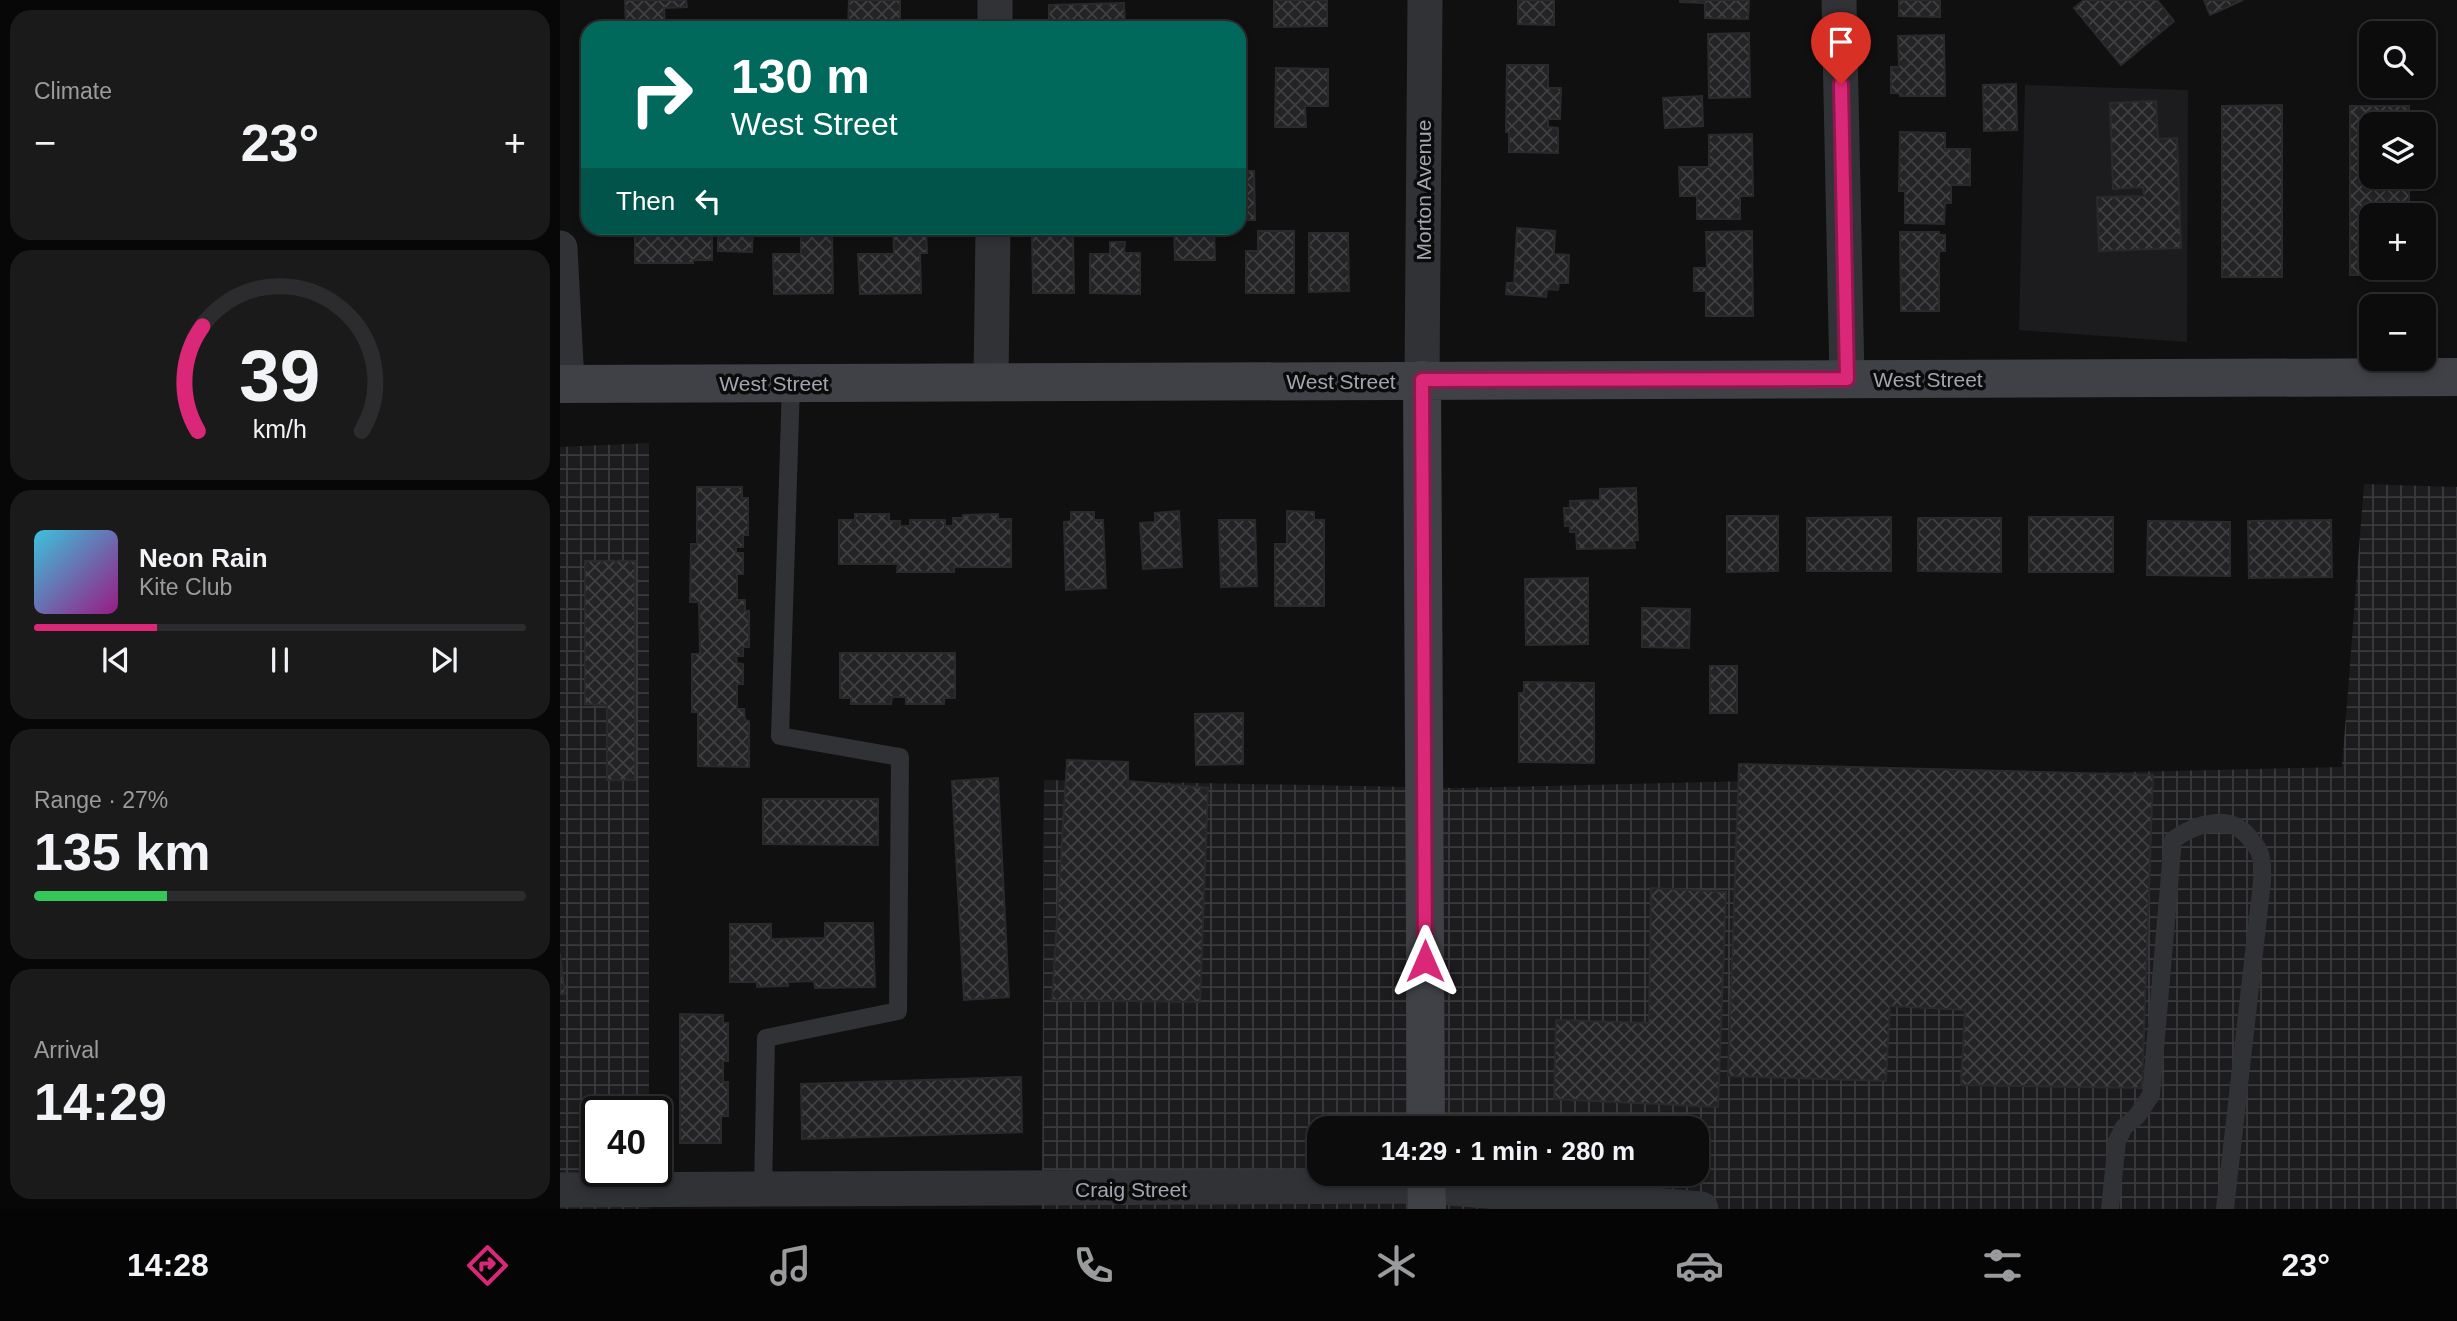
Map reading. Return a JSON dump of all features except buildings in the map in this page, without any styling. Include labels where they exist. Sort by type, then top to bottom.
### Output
[{"type":"main road","name":"West Street","points":[[563,384],[2457,377]]},
{"type":"main road","points":[[1422,380],[1426,1116]]},
{"type":"street","points":[[995,0],[995,21]]},
{"type":"street","name":"Morton Avenue","points":[[1422,380],[1425,0]]},
{"type":"street","points":[[1839,0],[1847,379]]},
{"type":"street","points":[[991,382],[993,235]]},
{"type":"street","points":[[560,248],[563,384]]},
{"type":"street","name":"Craig Street","points":[[560,1190],[1426,1190],[1701,1209]]},
{"type":"lane","points":[[763,1190],[766,1038],[898,1011],[900,757],[780,736],[791,383]]},
{"type":"lane","points":[[2110,1209],[2117,1142],[2124,1127],[2137,1116],[2151,1095],[2153,1086],[2172,840],[2200,825],[2230,823],[2245,832],[2260,853],[2262,882],[2225,1209]]},
{"type":"shaded area","points":[[2025,85],[2188,90],[2187,342],[2019,330]]},
{"type":"shaded area","points":[[649,443],[649,1096],[581,1096],[581,1187],[649,1187],[649,1209],[560,1209],[560,447]]},
{"type":"shaded area","points":[[2364,484],[2457,487],[2457,1209],[1042,1209],[1044,780],[1459,788],[2342,767]]},
{"type":"route","points":[[1425,961],[1422,380],[1847,379],[1841,84]]}]
